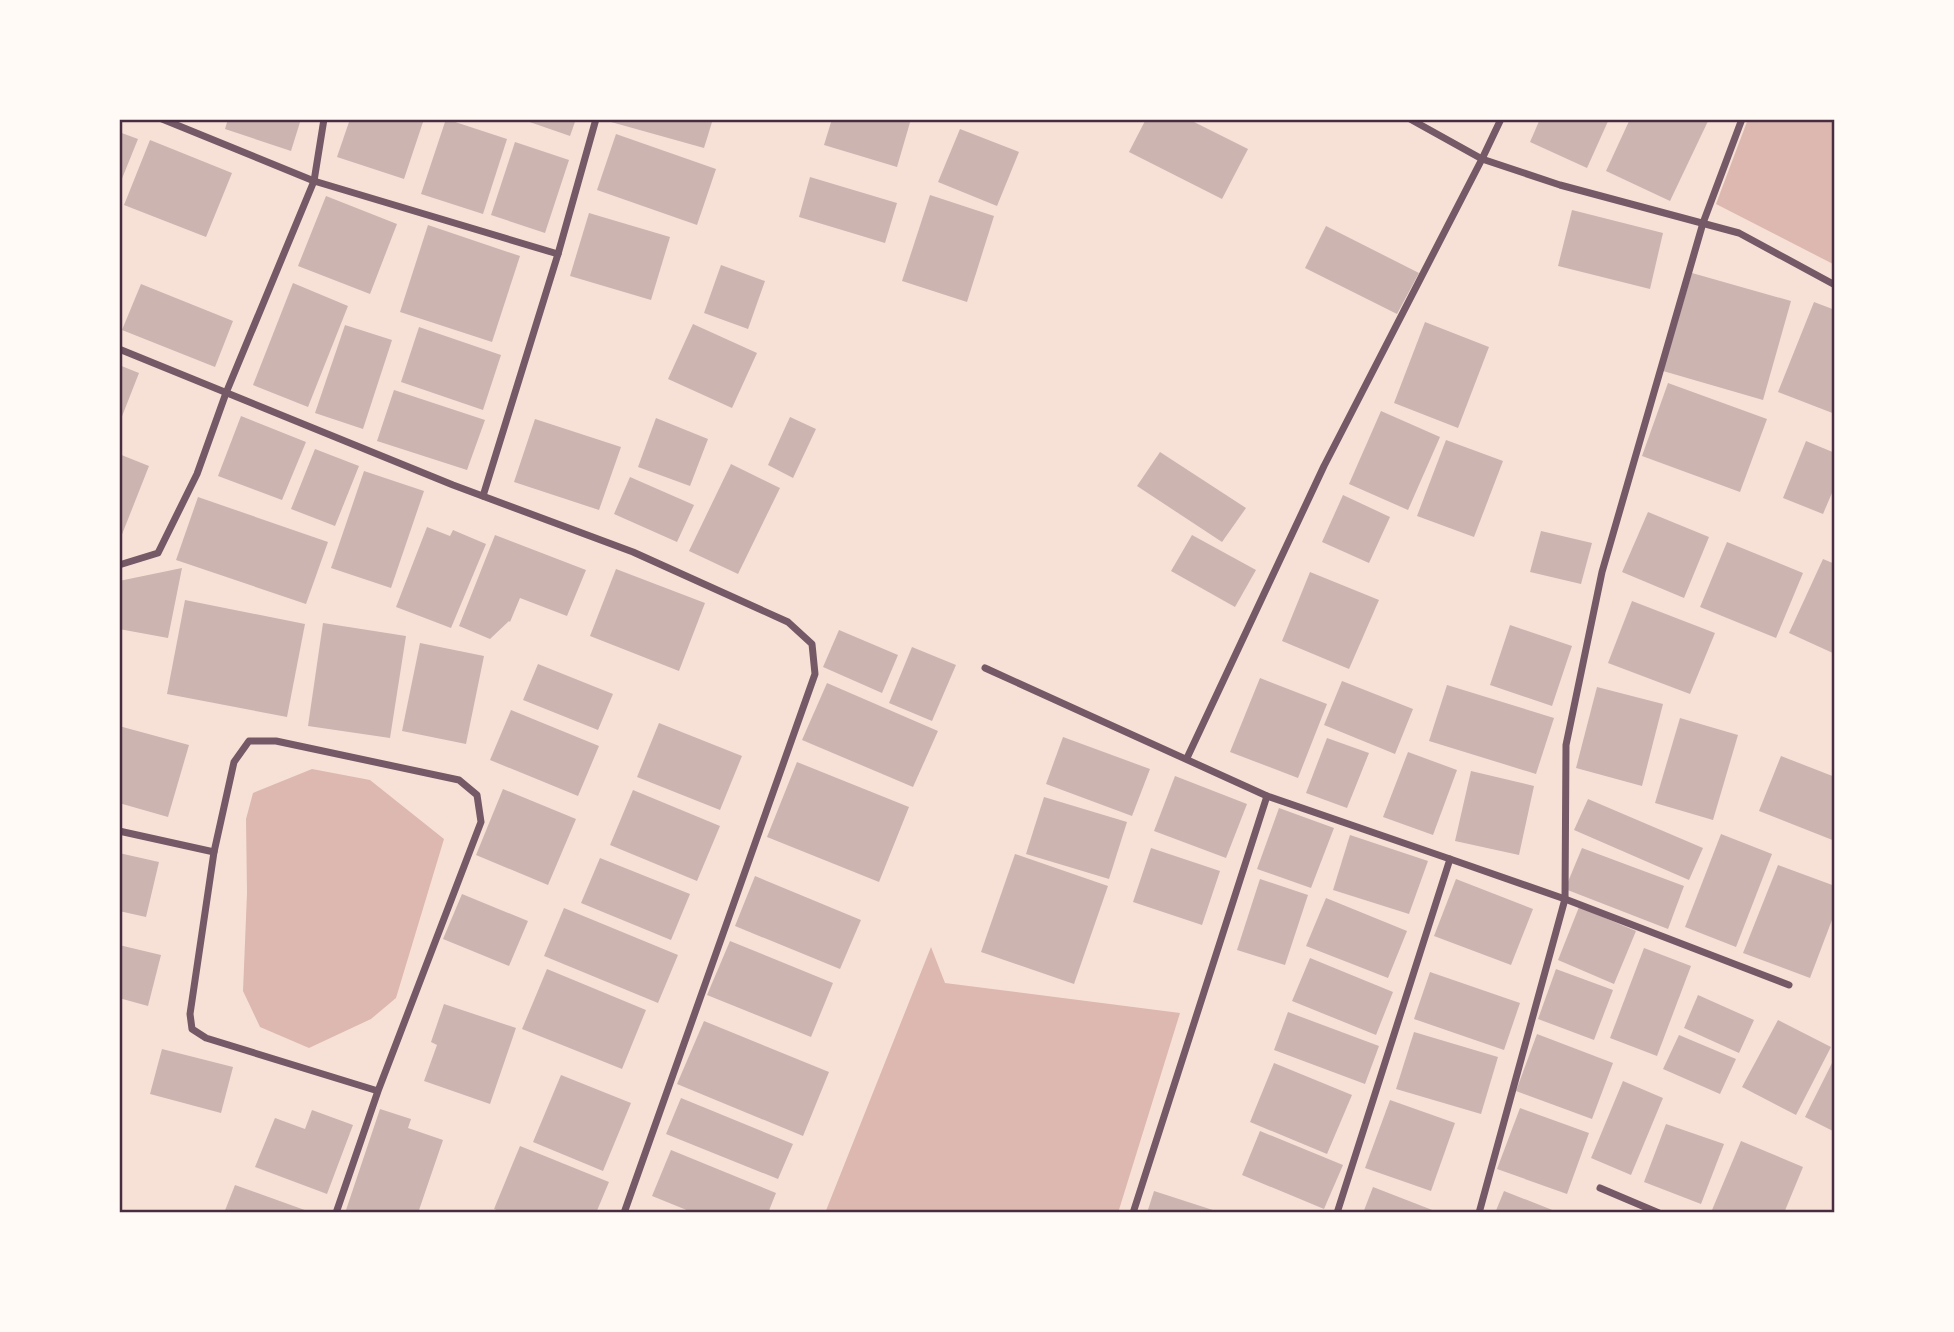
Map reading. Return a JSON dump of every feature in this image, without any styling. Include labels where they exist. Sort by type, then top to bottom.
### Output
[{"type":"street","points":[[162,119],[314,181],[558,254]]},
{"type":"street","points":[[119,565],[158,553],[197,474],[226,393],[314,181],[324,119]]},
{"type":"street","points":[[482,496],[558,254],[596,119]]},
{"type":"street","points":[[1410,119],[1482,159],[1560,186],[1740,233],[1835,285]]},
{"type":"street","points":[[1186,758],[1324,466],[1501,119]]},
{"type":"street","points":[[1479,1213],[1565,899],[1566,745],[1601,572],[1703,223],[1742,119]]},
{"type":"street","points":[[119,349],[482,496],[633,552],[788,622],[812,644],[815,674],[624,1213]]},
{"type":"street","points":[[985,668],[1267,796],[1565,899],[1789,985]]},
{"type":"street","points":[[336,1213],[378,1091],[481,822],[477,795],[459,780],[276,741],[249,741],[234,762],[214,852],[190,1014],[192,1029],[206,1038],[378,1091]]},
{"type":"street","points":[[1133,1213],[1267,796]]},
{"type":"street","points":[[119,831],[214,852]]},
{"type":"street","points":[[1337,1213],[1450,859]]},
{"type":"street","points":[[1600,1188],[1659,1213]]},
{"type":"shaded area","points":[[1748,119],[1835,119],[1835,265],[1716,204]]},
{"type":"shaded area","points":[[312,769],[370,780],[444,839],[396,998],[371,1019],[309,1048],[260,1027],[243,991],[247,893],[246,819],[253,793]]},
{"type":"shaded area","points":[[931,947],[945,983],[1180,1013],[1118,1213],[825,1213]]},
{"type":"building","points":[[228,119],[301,119],[291,151],[225,129]]},
{"type":"building","points":[[350,119],[424,119],[404,179],[337,157]]},
{"type":"building","points":[[446,119],[507,139],[483,214],[421,194]]},
{"type":"building","points":[[521,119],[576,119],[570,136]]},
{"type":"building","points":[[612,119],[713,119],[704,148],[611,122]]},
{"type":"building","points":[[832,119],[911,119],[897,167],[824,145]]},
{"type":"building","points":[[1146,119],[1188,119],[1248,149],[1222,199],[1129,152]]},
{"type":"building","points":[[1540,119],[1609,119],[1587,168],[1530,142]]},
{"type":"building","points":[[1630,119],[1709,119],[1670,201],[1606,171]]},
{"type":"building","points":[[960,129],[1019,152],[997,206],[938,182]]},
{"type":"building","points":[[119,132],[138,139],[119,186]]},
{"type":"building","points":[[616,134],[716,169],[697,225],[597,190]]},
{"type":"building","points":[[150,140],[232,173],[206,237],[124,205]]},
{"type":"building","points":[[515,142],[569,160],[545,233],[491,215]]},
{"type":"building","points":[[810,177],[897,203],[885,243],[799,217]]},
{"type":"building","points":[[930,195],[994,216],[967,302],[902,281]]},
{"type":"building","points":[[326,196],[397,224],[370,294],[298,266]]},
{"type":"building","points":[[1572,210],[1663,233],[1650,289],[1558,266]]},
{"type":"building","points":[[589,213],[670,237],[651,300],[570,276]]},
{"type":"building","points":[[428,225],[520,256],[492,342],[400,312]]},
{"type":"building","points":[[1326,226],[1419,273],[1397,314],[1305,268]]},
{"type":"building","points":[[721,265],[765,281],[748,329],[704,313]]},
{"type":"building","points":[[1692,273],[1791,301],[1763,400],[1663,371]]},
{"type":"building","points":[[293,283],[348,306],[308,407],[253,385]]},
{"type":"building","points":[[141,284],[233,321],[215,367],[122,330]]},
{"type":"building","points":[[1814,302],[1835,310],[1835,414],[1778,392]]},
{"type":"building","points":[[1425,322],[1489,347],[1458,428],[1394,403]]},
{"type":"building","points":[[693,324],[757,353],[732,408],[668,379]]},
{"type":"building","points":[[345,325],[392,340],[363,429],[315,413]]},
{"type":"building","points":[[419,327],[501,355],[483,410],[401,382]]},
{"type":"building","points":[[119,365],[139,373],[119,424]]},
{"type":"building","points":[[1668,383],[1767,419],[1740,492],[1642,456]]},
{"type":"building","points":[[394,390],[485,420],[467,470],[377,441]]},
{"type":"building","points":[[1381,411],[1440,437],[1408,510],[1349,484]]},
{"type":"building","points":[[241,416],[306,442],[282,500],[218,476]]},
{"type":"building","points":[[790,417],[816,429],[793,478],[768,465]]},
{"type":"building","points":[[656,418],[708,439],[690,486],[638,467]]},
{"type":"building","points":[[535,419],[621,447],[599,510],[514,482]]},
{"type":"building","points":[[1446,440],[1503,461],[1474,537],[1417,516]]},
{"type":"building","points":[[1806,441],[1835,453],[1835,486],[1823,514],[1783,498]]},
{"type":"building","points":[[315,449],[359,466],[335,526],[291,509]]},
{"type":"building","points":[[1160,452],[1246,508],[1222,542],[1137,486]]},
{"type":"building","points":[[119,454],[149,466],[119,542]]},
{"type":"building","points":[[731,464],[780,488],[738,574],[689,551]]},
{"type":"building","points":[[364,471],[424,491],[391,588],[331,568]]},
{"type":"building","points":[[630,477],[694,505],[677,542],[614,514]]},
{"type":"building","points":[[1343,495],[1390,517],[1369,563],[1322,542]]},
{"type":"building","points":[[198,497],[328,542],[306,604],[176,560]]},
{"type":"building","points":[[1648,512],[1709,537],[1684,598],[1622,572]]},
{"type":"building","points":[[427,527],[450,536],[453,530],[486,544],[451,628],[396,607]]},
{"type":"building","points":[[1541,531],[1592,543],[1581,584],[1530,572]]},
{"type":"building","points":[[495,535],[586,570],[567,616],[520,598],[510,622],[490,639],[459,626]]},
{"type":"building","points":[[1192,535],[1256,570],[1235,607],[1171,571]]},
{"type":"building","points":[[1727,542],[1803,573],[1776,638],[1700,607]]},
{"type":"building","points":[[1823,559],[1835,564],[1835,654],[1789,633]]},
{"type":"building","points":[[182,568],[168,638],[119,629],[119,581]]},
{"type":"building","points":[[616,569],[705,603],[679,671],[590,636]]},
{"type":"building","points":[[1310,572],[1379,600],[1349,669],[1282,641]]},
{"type":"building","points":[[185,600],[305,624],[287,717],[167,694]]},
{"type":"building","points":[[1632,601],[1715,633],[1690,694],[1608,663]]},
{"type":"building","points":[[323,623],[406,636],[390,738],[308,726]]},
{"type":"building","points":[[1510,625],[1572,646],[1552,706],[1490,685]]},
{"type":"building","points":[[839,630],[898,655],[882,693],[823,667]]},
{"type":"building","points":[[420,643],[484,656],[466,744],[402,731]]},
{"type":"building","points":[[912,647],[956,665],[932,721],[889,703]]},
{"type":"building","points":[[538,664],[613,694],[598,730],[523,700]]},
{"type":"building","points":[[1260,678],[1327,704],[1298,778],[1230,752]]},
{"type":"building","points":[[1342,681],[1413,709],[1395,754],[1324,725]]},
{"type":"building","points":[[827,683],[938,731],[913,787],[802,740]]},
{"type":"building","points":[[1447,685],[1554,718],[1536,774],[1429,741]]},
{"type":"building","points":[[1597,687],[1663,704],[1642,786],[1576,768]]},
{"type":"building","points":[[511,710],[599,746],[578,796],[490,760]]},
{"type":"building","points":[[1680,718],[1738,735],[1713,820],[1655,803]]},
{"type":"building","points":[[659,723],[742,756],[720,810],[637,777]]},
{"type":"building","points":[[119,726],[189,745],[168,817],[119,803]]},
{"type":"building","points":[[1063,737],[1150,769],[1132,816],[1046,784]]},
{"type":"building","points":[[1327,738],[1369,753],[1347,808],[1306,793]]},
{"type":"building","points":[[1408,752],[1457,770],[1433,835],[1383,817]]},
{"type":"building","points":[[1781,756],[1835,777],[1835,841],[1759,811]]},
{"type":"building","points":[[797,762],[909,807],[879,882],[767,837]]},
{"type":"building","points":[[1471,771],[1534,786],[1519,855],[1455,841]]},
{"type":"building","points":[[1175,776],[1247,804],[1226,858],[1154,831]]},
{"type":"building","points":[[503,789],[576,819],[548,885],[476,855]]},
{"type":"building","points":[[633,790],[720,826],[697,881],[610,845]]},
{"type":"building","points":[[1044,797],[1127,822],[1109,879],[1026,854]]},
{"type":"building","points":[[1588,799],[1703,848],[1689,880],[1574,830]]},
{"type":"building","points":[[1279,808],[1334,828],[1311,888],[1257,869]]},
{"type":"building","points":[[1721,834],[1772,854],[1736,947],[1685,927]]},
{"type":"building","points":[[1350,835],[1428,861],[1409,914],[1333,890]]},
{"type":"building","points":[[1151,848],[1220,871],[1202,925],[1133,902]]},
{"type":"building","points":[[1582,848],[1684,886],[1668,929],[1565,889]]},
{"type":"building","points":[[119,853],[159,862],[146,917],[119,911]]},
{"type":"building","points":[[1015,854],[1108,886],[1074,984],[981,952]]},
{"type":"building","points":[[600,858],[690,894],[671,940],[581,903]]},
{"type":"building","points":[[1778,865],[1835,886],[1835,912],[1810,978],[1743,953]]},
{"type":"building","points":[[755,876],[861,920],[840,969],[735,926]]},
{"type":"building","points":[[1260,879],[1308,895],[1285,965],[1237,950]]},
{"type":"building","points":[[1456,879],[1533,909],[1511,965],[1434,936]]},
{"type":"building","points":[[462,894],[528,921],[509,966],[443,939]]},
{"type":"building","points":[[1326,898],[1407,931],[1388,978],[1306,946]]},
{"type":"building","points":[[1579,907],[1636,931],[1614,984],[1558,960]]},
{"type":"building","points":[[564,908],[678,955],[658,1003],[544,956]]},
{"type":"building","points":[[730,941],[833,983],[811,1037],[707,995]]},
{"type":"building","points":[[119,945],[161,955],[148,1006],[119,998]]},
{"type":"building","points":[[1644,948],[1691,966],[1657,1056],[1610,1038]]},
{"type":"building","points":[[1310,958],[1393,992],[1376,1035],[1292,1001]]},
{"type":"building","points":[[547,969],[646,1010],[622,1069],[522,1029]]},
{"type":"building","points":[[1556,969],[1613,990],[1594,1040],[1538,1019]]},
{"type":"building","points":[[1430,972],[1520,1003],[1504,1050],[1414,1019]]},
{"type":"building","points":[[1698,995],[1754,1020],[1739,1053],[1684,1028]]},
{"type":"building","points":[[444,1004],[516,1028],[490,1104],[424,1081],[437,1045],[431,1042]]},
{"type":"building","points":[[1288,1012],[1379,1046],[1365,1084],[1274,1050]]},
{"type":"building","points":[[1778,1020],[1831,1047],[1796,1115],[1742,1087]]},
{"type":"building","points":[[704,1021],[829,1072],[803,1136],[677,1084]]},
{"type":"building","points":[[1414,1032],[1498,1057],[1481,1114],[1396,1089]]},
{"type":"building","points":[[1537,1034],[1613,1063],[1592,1119],[1516,1091]]},
{"type":"building","points":[[1679,1035],[1736,1059],[1720,1094],[1663,1069]]},
{"type":"building","points":[[162,1049],[233,1067],[221,1113],[150,1094]]},
{"type":"building","points":[[1835,1057],[1835,1132],[1805,1117]]},
{"type":"building","points":[[1274,1063],[1352,1095],[1327,1154],[1250,1122]]},
{"type":"building","points":[[561,1075],[631,1103],[603,1171],[533,1142]]},
{"type":"building","points":[[1623,1081],[1663,1098],[1631,1175],[1591,1158]]},
{"type":"building","points":[[681,1098],[793,1144],[778,1179],[666,1134]]},
{"type":"building","points":[[1390,1100],[1455,1123],[1431,1191],[1365,1168]]},
{"type":"building","points":[[1520,1108],[1589,1133],[1567,1194],[1497,1169]]},
{"type":"building","points":[[380,1109],[411,1119],[408,1128],[443,1140],[418,1213],[345,1213]]},
{"type":"building","points":[[312,1110],[353,1125],[327,1194],[255,1167],[275,1118],[305,1129]]},
{"type":"building","points":[[1666,1124],[1724,1144],[1701,1204],[1644,1182]]},
{"type":"building","points":[[1260,1131],[1343,1165],[1324,1209],[1242,1175]]},
{"type":"building","points":[[1741,1141],[1803,1167],[1784,1213],[1720,1213],[1712,1210]]},
{"type":"building","points":[[520,1146],[609,1182],[596,1213],[504,1213],[494,1209]]},
{"type":"building","points":[[671,1150],[776,1193],[768,1213],[694,1213],[652,1196]]},
{"type":"building","points":[[235,1185],[313,1213],[224,1213]]},
{"type":"building","points":[[1373,1187],[1440,1213],[1363,1213]]},
{"type":"building","points":[[1154,1191],[1219,1212],[1219,1213],[1147,1213]]},
{"type":"building","points":[[1504,1191],[1560,1213],[1495,1213]]}]
